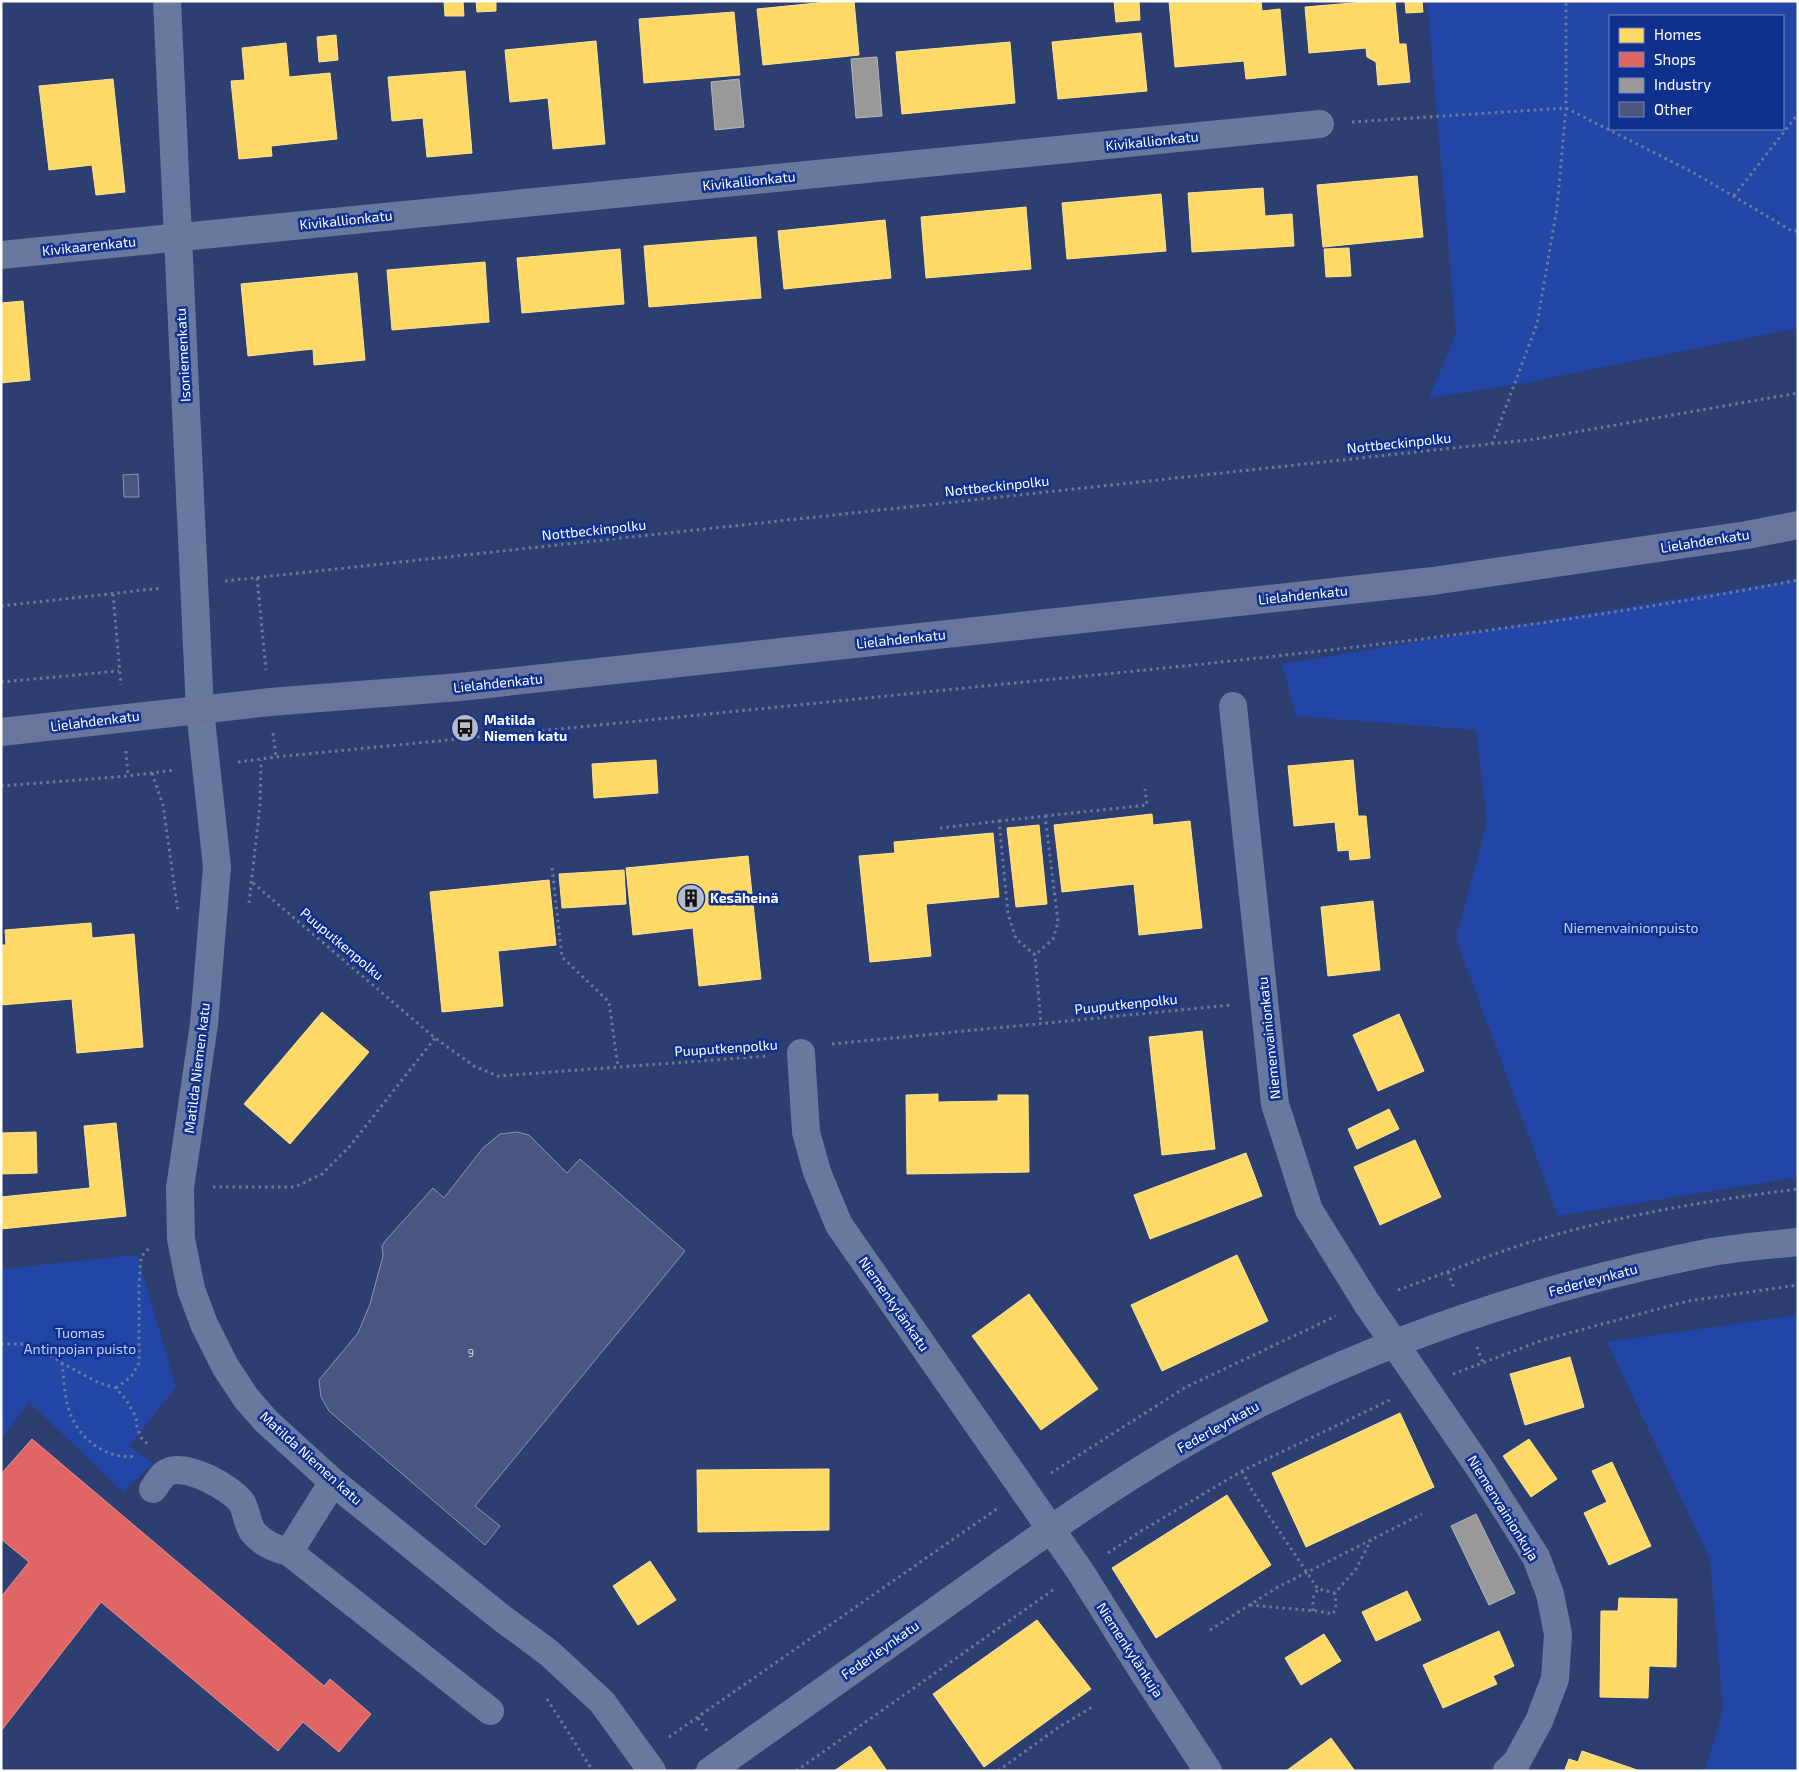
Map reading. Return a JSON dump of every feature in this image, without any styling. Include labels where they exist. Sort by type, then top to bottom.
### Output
[{"type":"main road","name":"Lielahdenkatu","points":[[1,732],[270,702],[460,687],[1433,581],[1748,535],[1798,525]]},
{"type":"street","name":"Isoniemenkatu","points":[[167,1],[200,710]]},
{"type":"street","name":"Kivikallionkatu","points":[[177,237],[1320,124]]},
{"type":"street","name":"Kivikaarenkatu","points":[[1,255],[177,237]]},
{"type":"street","name":"Niemenvainionkatu","points":[[1233,706],[1275,1104],[1309,1210],[1366,1302],[1394,1342]]},
{"type":"street","name":"Matilda Niemen katu","points":[[200,710],[217,867],[204,1024],[180,1188],[180,1238],[191,1289],[204,1324],[221,1360],[246,1398],[266,1421],[334,1482],[503,1619],[549,1653],[602,1702],[652,1771]]},
{"type":"street","name":"Niemenkylänkatu","points":[[801,1053],[806,1132],[817,1172],[839,1225],[1051,1529]]},
{"type":"street","name":"Federleynkatu","points":[[710,1771],[1051,1529],[1147,1466],[1214,1427],[1302,1383],[1394,1342],[1486,1310],[1609,1275],[1715,1252],[1798,1242]]},
{"type":"street","name":"Niemenvainionkuja","points":[[1394,1342],[1481,1470],[1536,1557],[1550,1594],[1558,1634],[1555,1679],[1539,1721],[1516,1763],[1507,1771]]},
{"type":"street","points":[[159,1474],[180,1469],[207,1478],[232,1491],[242,1504],[252,1531],[272,1548],[289,1552],[490,1711]]},
{"type":"street","points":[[289,1552],[334,1482]]},
{"type":"street","name":"Niemenkylänkuja","points":[[1051,1529],[1208,1771]]},
{"type":"path","points":[[1492,444],[1538,324],[1557,208],[1566,108],[1566,1]]},
{"type":"path","points":[[1320,124],[1566,108],[1609,130]]},
{"type":"path","points":[[1734,196],[1798,114]]},
{"type":"path","points":[[1609,130],[1696,174],[1792,231],[1798,231]]},
{"type":"path","name":"Nottbeckinpolku","points":[[1,606],[1546,438],[1798,393]]},
{"type":"path","points":[[1,786],[152,773],[261,760],[1238,661],[1516,627],[1697,599],[1798,580]]},
{"type":"path","points":[[1,682],[120,671]]},
{"type":"path","points":[[248,912],[260,805],[261,760]]},
{"type":"path","points":[[152,773],[163,805],[179,919]]},
{"type":"path","points":[[940,828],[1147,805],[1145,788]]},
{"type":"path","points":[[1035,955],[1053,939],[1058,922],[1045,816]]},
{"type":"path","points":[[999,821],[1008,914],[1016,939],[1035,955],[1041,1024]]},
{"type":"path","points":[[552,868],[562,957],[609,1002],[618,1067]]},
{"type":"path","name":"Puuputkenpolku","points":[[252,883],[436,1038],[474,1066],[498,1076],[801,1053],[810,1046],[1264,1002]]},
{"type":"path","points":[[180,1188],[295,1187],[322,1174],[350,1146],[436,1038]]},
{"type":"path","points":[[116,1388],[131,1377],[139,1363],[140,1257],[154,1243],[154,1252]]},
{"type":"path","points":[[796,1771],[1080,1572],[1141,1531],[1242,1471],[1423,1385],[1543,1340],[1679,1304],[1798,1285]]},
{"type":"path","points":[[1,1344],[24,1344],[41,1349],[99,1383],[116,1388],[127,1401],[136,1417],[137,1427],[142,1439],[152,1448],[159,1474]]},
{"type":"path","points":[[62,1363],[65,1392],[70,1413],[78,1429],[88,1441],[105,1453],[129,1457],[146,1454],[159,1474]]},
{"type":"path","points":[[1242,1471],[1253,1492],[1318,1589],[1335,1593]]},
{"type":"path","points":[[1210,1630],[1249,1605],[1306,1573],[1422,1514]]},
{"type":"path","points":[[1249,1605],[1333,1614],[1336,1608],[1335,1593],[1356,1569],[1372,1540]]},
{"type":"path","points":[[1313,1611],[1313,1598],[1318,1589]]},
{"type":"path","points":[[544,1695],[593,1771]]},
{"type":"path","points":[[998,1771],[1059,1727],[1094,1706]]},
{"type":"path","points":[[663,1730],[668,1737]]},
{"type":"green space","points":[[1427,1],[1798,1],[1798,328],[1525,383],[1429,398],[1456,333]]},
{"type":"green space","name":"Niemenvainionpuisto","points":[[1798,579],[1798,1177],[1558,1216],[1456,938],[1487,822],[1476,730],[1296,716],[1282,664]]},
{"type":"green space","name":"Tuomas Antinpojan puisto","points":[[137,1255],[176,1387],[129,1446],[153,1463],[123,1492],[29,1402],[3,1437],[1,1436],[1,1269]]},
{"type":"green space","points":[[1798,1315],[1798,1771],[1705,1771],[1723,1710],[1710,1559],[1607,1342]]},
{"type":"building: Homes","points":[[444,1],[463,1],[464,16],[445,16]]},
{"type":"building: Homes","points":[[476,1],[496,1],[496,11],[477,12]]},
{"type":"building: Homes","points":[[854,1],[859,55],[763,65],[757,9]]},
{"type":"building: Homes","points":[[1114,1],[1139,1],[1140,20],[1116,22]]},
{"type":"building: Homes","points":[[1169,1],[1261,1],[1262,11],[1280,9],[1286,75],[1246,79],[1244,61],[1175,67]]},
{"type":"building: Homes","points":[[1395,1],[1399,44],[1406,44],[1410,82],[1378,85],[1376,62],[1367,57],[1366,48],[1309,53],[1305,7]]},
{"type":"building: Homes","points":[[1405,1],[1422,1],[1423,12],[1406,13]]},
{"type":"building: Homes","points":[[734,12],[740,75],[644,83],[639,19]]},
{"type":"building: Homes","points":[[1141,33],[1147,91],[1058,99],[1052,42]]},
{"type":"building: Homes","points":[[336,35],[338,60],[319,62],[317,37]]},
{"type":"building: Homes","points":[[596,41],[605,144],[553,149],[548,98],[510,102],[505,50]]},
{"type":"building: Homes","points":[[1010,42],[1015,103],[902,114],[896,52]]},
{"type":"building: Homes","points":[[286,43],[289,77],[330,73],[337,139],[271,146],[272,156],[239,159],[231,81],[245,80],[242,48]]},
{"type":"building: Homes","points":[[465,71],[472,153],[427,157],[423,118],[392,121],[388,77]]},
{"type":"building: Homes","points":[[113,79],[125,192],[96,195],[92,165],[49,170],[39,86]]},
{"type":"building: Homes","points":[[1417,176],[1423,237],[1323,247],[1317,185]]},
{"type":"building: Homes","points":[[1263,188],[1265,216],[1292,214],[1294,246],[1192,252],[1188,193]]},
{"type":"building: Homes","points":[[1161,194],[1166,251],[1067,259],[1062,203]]},
{"type":"building: Homes","points":[[1026,207],[1031,269],[926,278],[921,217]]},
{"type":"building: Homes","points":[[885,220],[891,278],[784,289],[778,231]]},
{"type":"building: Homes","points":[[756,237],[761,298],[649,307],[644,246]]},
{"type":"building: Homes","points":[[1349,248],[1351,276],[1326,277],[1324,249]]},
{"type":"building: Homes","points":[[620,249],[624,304],[522,313],[517,258]]},
{"type":"building: Homes","points":[[485,262],[489,322],[392,330],[387,270]]},
{"type":"building: Homes","points":[[357,273],[365,360],[314,365],[313,349],[248,356],[241,284]]},
{"type":"building: Homes","points":[[23,301],[30,380],[1,383],[1,303]]},
{"type":"building: Homes","points":[[656,760],[658,793],[594,798],[592,764]]},
{"type":"building: Homes","points":[[1353,760],[1358,816],[1366,816],[1370,858],[1350,860],[1349,850],[1338,851],[1335,822],[1294,826],[1288,766]]},
{"type":"building: Homes","points":[[1152,814],[1153,825],[1190,821],[1202,928],[1139,935],[1134,884],[1062,892],[1054,825]]},
{"type":"building: Homes","points":[[1039,825],[1047,904],[1016,907],[1007,828]]},
{"type":"building: Homes","points":[[993,833],[999,897],[926,904],[931,956],[870,962],[859,856],[895,853],[894,842]]},
{"type":"building: Homes","name":"Kesäheinä","points":[[748,856],[761,979],[699,986],[693,928],[633,935],[626,868]]},
{"type":"building: Homes","points":[[624,870],[626,904],[562,908],[559,874]]},
{"type":"building: Homes","points":[[549,880],[556,945],[498,951],[503,1006],[442,1012],[430,892]]},
{"type":"building: Homes","points":[[1373,901],[1380,970],[1328,976],[1321,907]]},
{"type":"building: Homes","points":[[91,923],[92,938],[134,934],[143,1047],[77,1053],[72,999],[1,1005],[1,945],[6,945],[5,930]]},
{"type":"building: Homes","points":[[322,1012],[369,1052],[290,1144],[244,1104]]},
{"type":"building: Homes","points":[[1399,1014],[1424,1071],[1378,1091],[1353,1035]]},
{"type":"building: Homes","points":[[1202,1031],[1215,1149],[1162,1155],[1149,1037]]},
{"type":"building: Homes","points":[[938,1094],[938,1102],[998,1101],[998,1095],[1028,1095],[1029,1172],[907,1174],[906,1095]]},
{"type":"building: Homes","points":[[1389,1109],[1399,1129],[1357,1149],[1348,1129]]},
{"type":"building: Homes","points":[[116,1123],[126,1216],[1,1229],[1,1197],[90,1188],[84,1126]]},
{"type":"building: Homes","points":[[36,1132],[37,1173],[1,1174],[1,1133]]},
{"type":"building: Homes","points":[[1415,1140],[1441,1197],[1380,1225],[1354,1167]]},
{"type":"building: Homes","points":[[1246,1153],[1262,1196],[1150,1239],[1134,1195]]},
{"type":"building: Homes","points":[[1237,1255],[1268,1321],[1162,1371],[1131,1305]]},
{"type":"building: Homes","points":[[1029,1294],[1098,1389],[1041,1430],[972,1336]]},
{"type":"building: Homes","points":[[1570,1357],[1584,1407],[1525,1425],[1510,1374]]},
{"type":"building: Homes","points":[[1400,1413],[1434,1487],[1306,1547],[1272,1473]]},
{"type":"building: Homes","points":[[1529,1439],[1557,1479],[1531,1497],[1503,1456]]},
{"type":"building: Homes","points":[[1612,1462],[1651,1546],[1609,1565],[1584,1513],[1607,1502],[1592,1471]]},
{"type":"building: Homes","points":[[829,1469],[829,1530],[698,1532],[697,1470]]},
{"type":"building: Homes","points":[[1227,1495],[1271,1565],[1156,1638],[1112,1568]]},
{"type":"building: Homes","points":[[650,1561],[676,1600],[638,1625],[613,1586]]},
{"type":"building: Homes","points":[[1407,1591],[1421,1620],[1376,1641],[1362,1612]]},
{"type":"building: Homes","points":[[1619,1598],[1677,1599],[1676,1667],[1649,1666],[1648,1698],[1600,1697],[1601,1611],[1618,1611]]},
{"type":"building: Homes","points":[[1037,1620],[1091,1689],[984,1767],[933,1694]]},
{"type":"building: Homes","points":[[1499,1631],[1514,1666],[1493,1676],[1497,1684],[1443,1708],[1423,1665]]},
{"type":"building: Homes","points":[[1324,1634],[1341,1661],[1301,1685],[1285,1658]]},
{"type":"building: Homes","points":[[1331,1738],[1355,1771],[1286,1771]]},
{"type":"building: Homes","points":[[870,1746],[887,1771],[834,1771]]},
{"type":"building: Homes","points":[[1582,1751],[1640,1771],[1569,1771],[1565,1769],[1569,1759],[1578,1762]]},
{"type":"building: Shops","points":[[32,1439],[324,1686],[330,1679],[371,1714],[339,1752],[303,1722],[278,1751],[101,1602],[1,1731],[1,1597],[29,1562],[1,1539],[1,1474]]},
{"type":"building: Industry","points":[[877,57],[882,116],[856,118],[851,59]]},
{"type":"building: Industry","points":[[739,79],[744,127],[715,130],[711,82]]},
{"type":"building: Industry","points":[[1476,1514],[1515,1593],[1489,1605],[1451,1526]]},
{"type":"building: Other","points":[[138,474],[139,497],[124,497],[123,475]]},
{"type":"building: Other","points":[[517,1132],[529,1135],[567,1173],[580,1159],[685,1251],[475,1506],[500,1526],[485,1545],[329,1411],[321,1397],[319,1380],[358,1333],[370,1304],[383,1256],[382,1246],[386,1240],[433,1188],[444,1198],[483,1148],[500,1134]]},
{"type":"tram line","points":[[693,1771],[1073,1504],[1183,1437],[1239,1406],[1343,1354],[1469,1306],[1590,1270],[1724,1241],[1798,1232]]},
{"type":"tram line","points":[[726,1771],[1111,1500],[1218,1435],[1305,1391],[1399,1350],[1490,1318],[1610,1284],[1718,1261],[1798,1251]]},
{"type":"place","name":"Matilda Niemen katu","points":[[465,728]]},
{"type":"place","name":"Kesäheinä","points":[[691,898]]}]
